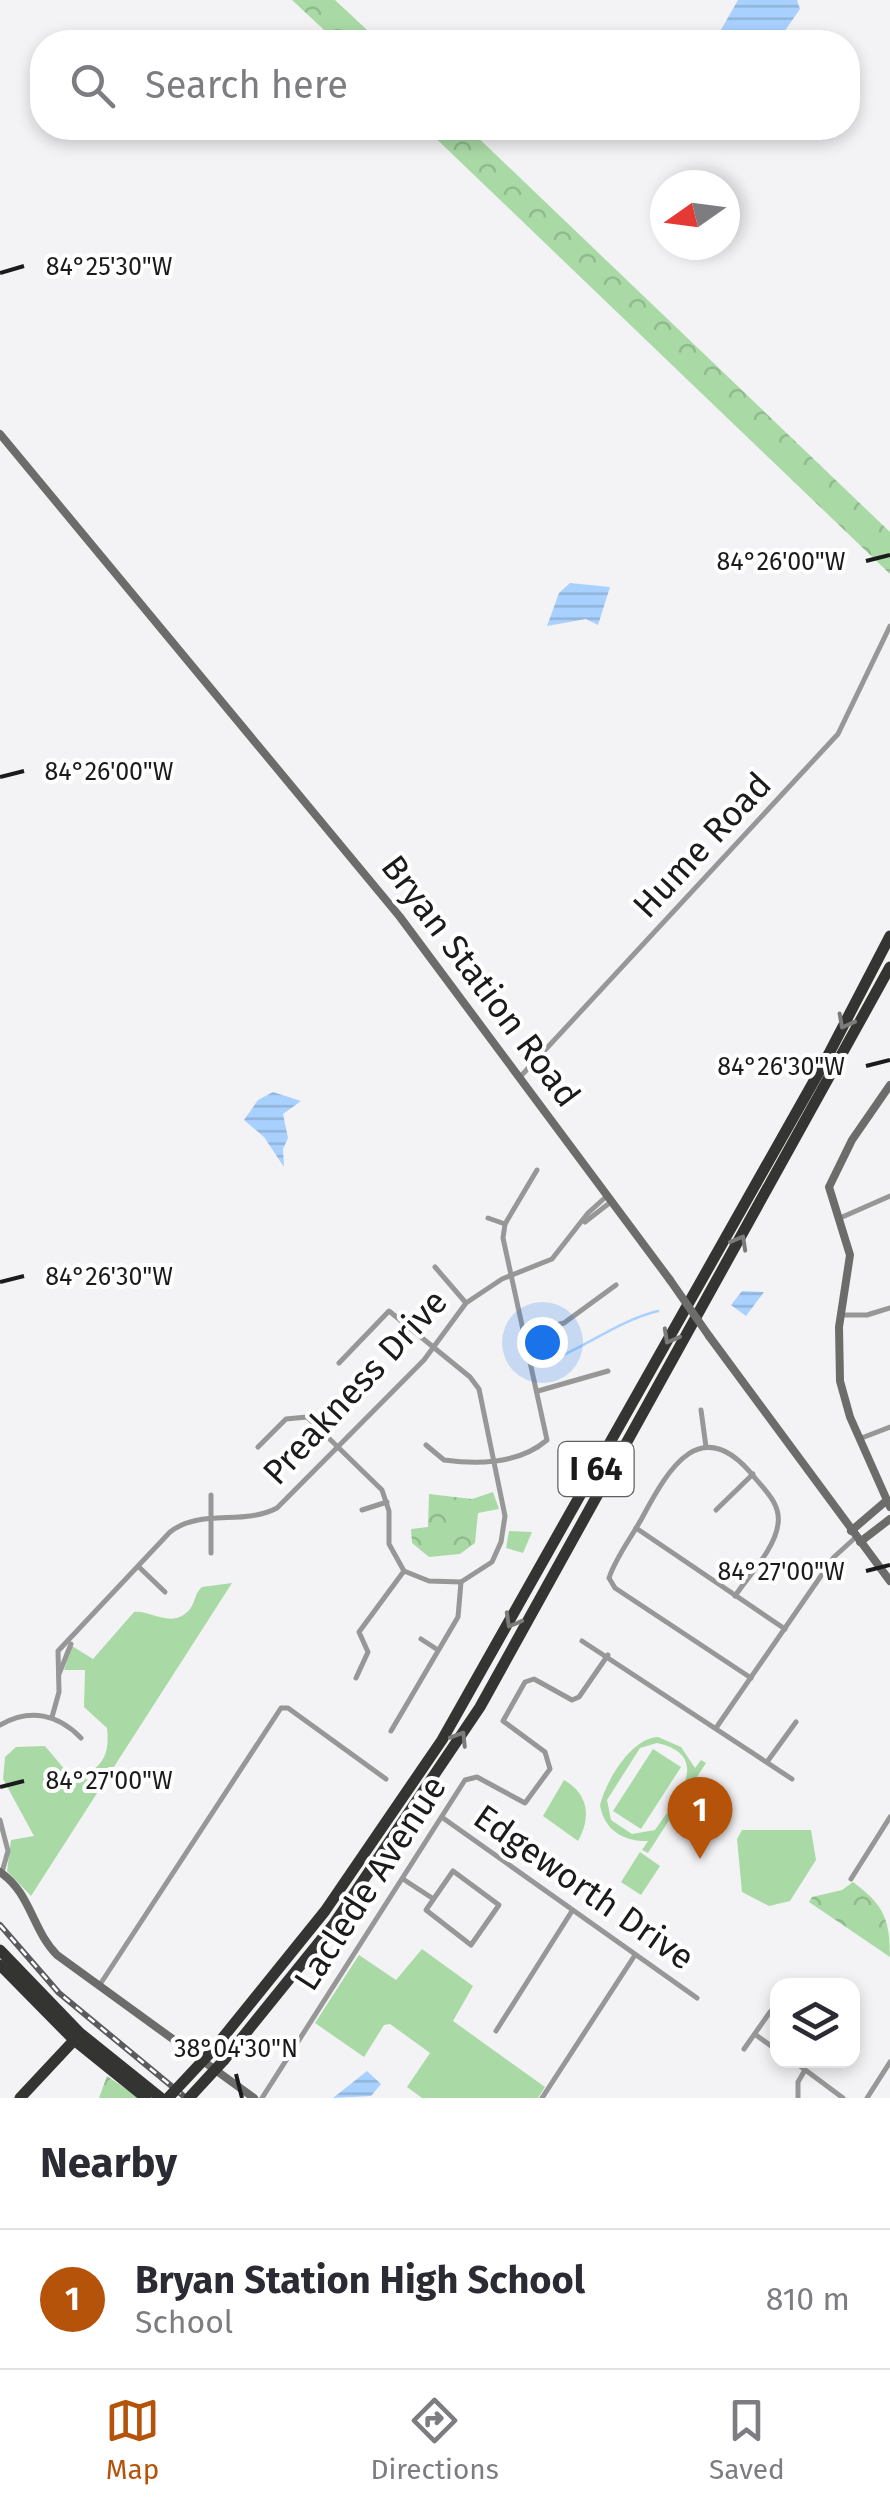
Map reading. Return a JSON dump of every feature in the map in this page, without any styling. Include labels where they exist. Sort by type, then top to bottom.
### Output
[{"type":"highway","name":"I 64","points":[[165,2098],[212,2051],[335,1897],[458,1715],[890,936]]},
{"type":"highway","name":"I 64","points":[[188,2098],[224,2060],[334,1924],[480,1706],[890,967]]},
{"type":"highway","points":[[0,1950],[80,2039],[165,2098]]},
{"type":"highway","points":[[0,1965],[146,2098]]},
{"type":"highway","points":[[20,2098],[80,2039]]},
{"type":"highway","points":[[28,2098],[80,2039]]},
{"type":"main road","name":"Bryan Station Road","points":[[0,434],[338,840],[520,1077],[890,1582]]},
{"type":"main road","points":[[856,1537],[888,1504],[858,1439],[839,1370],[841,1314],[851,1265],[830,1180],[889,1087]]},
{"type":"main road","points":[[856,1537],[890,1518]]},
{"type":"main road","points":[[1,1872],[25,1896],[50,1948],[258,2098]]},
{"type":"street","name":"Hume Road","points":[[520,1077],[838,734],[890,626]]},
{"type":"street","points":[[426,1445],[444,1460],[494,1460],[518,1458],[547,1440],[504,1248],[505,1224],[537,1170]]},
{"type":"street","points":[[840,1218],[890,1196]]},
{"type":"street","name":"Preakness Drive","points":[[52,1717],[58,1674],[72,1641],[178,1526],[256,1516],[276,1508],[340,1447],[434,1346],[466,1303],[511,1276],[552,1259],[610,1198]]},
{"type":"street","points":[[488,1218],[505,1224]]},
{"type":"street","points":[[435,1267],[466,1303]]},
{"type":"street","points":[[524,1334],[564,1323],[616,1285]]},
{"type":"street","points":[[841,1314],[867,1315],[890,1308]]},
{"type":"street","points":[[258,1447],[286,1419],[296,1415],[312,1420],[373,1478],[387,1502],[389,1544],[404,1570],[429,1581],[461,1582],[488,1566],[502,1542],[505,1516],[479,1390],[434,1346],[389,1312],[339,1363]]},
{"type":"street","points":[[538,1391],[608,1372]]},
{"type":"street","points":[[701,1410],[706,1448]]},
{"type":"street","points":[[858,1439],[890,1427]]},
{"type":"street","points":[[735,1596],[773,1540],[779,1523],[772,1498],[752,1474],[732,1454],[706,1448],[688,1453],[671,1466],[610,1582],[751,1678]]},
{"type":"street","points":[[716,1510],[752,1474]]},
{"type":"street","points":[[210,1553],[211,1495]]},
{"type":"street","points":[[362,1510],[387,1502]]},
{"type":"street","points":[[636,1528],[784,1630]]},
{"type":"street","points":[[716,1728],[834,1557],[856,1537]]},
{"type":"street","points":[[140,1568],[165,1592]]},
{"type":"street","points":[[356,1678],[368,1652],[359,1632],[404,1570]]},
{"type":"street","points":[[391,1732],[458,1618],[461,1582]]},
{"type":"street","points":[[421,1639],[438,1650]]},
{"type":"street","points":[[582,1641],[792,1779]]},
{"type":"street","name":"Laclede Avenue","points":[[258,2098],[464,1780],[471,1776],[518,1803],[528,1802],[551,1760],[507,1727],[503,1718],[531,1678],[568,1699],[579,1698],[608,1655]]},
{"type":"street","points":[[99,1986],[281,1708],[288,1708],[386,1779]]},
{"type":"street","points":[[0,1724],[25,1716],[52,1717],[81,1738]]},
{"type":"street","points":[[767,1762],[796,1722]]},
{"type":"street","name":"Edgeworth Drive","points":[[442,1817],[697,1998]]},
{"type":"street","points":[[851,1879],[890,1817]]},
{"type":"street","points":[[0,1820],[8,1851],[1,1872]]},
{"type":"street","points":[[454,1871],[498,1905],[471,1944],[428,1914],[432,1898],[454,1871]]},
{"type":"street","points":[[403,1878],[432,1898]]},
{"type":"street","points":[[496,2031],[572,1912]]},
{"type":"street","points":[[542,2098],[635,1954]]},
{"type":"street","points":[[744,2049],[770,2012]]},
{"type":"street","points":[[756,2035],[770,2045]]},
{"type":"street","points":[[867,2098],[887,2074],[890,2062]]},
{"type":"street","points":[[802,2068],[843,2098]]},
{"type":"street","points":[[798,2098],[798,2082],[805,2070]]},
{"type":"green space","points":[[292,0],[335,0],[367,30],[324,30]]},
{"type":"green space","points":[[438,140],[481,140],[890,532],[890,574]]},
{"type":"green space","points":[[493,1492],[499,1509],[478,1513],[475,1543],[460,1554],[429,1557],[412,1543],[411,1529],[428,1527],[429,1494],[472,1499]]},
{"type":"green space","points":[[509,1531],[532,1532],[523,1553],[506,1548]]},
{"type":"green space","points":[[232,1583],[31,1896],[7,1871],[11,1840],[34,1836],[3,1779],[5,1757],[16,1747],[45,1746],[66,1771],[90,1772],[100,1763],[107,1747],[107,1728],[84,1707],[85,1670],[64,1670],[72,1646],[93,1659],[134,1612],[176,1618],[190,1609],[202,1587]]},
{"type":"green space","points":[[658,1737],[681,1747],[695,1768],[701,1760],[706,1763],[648,1853],[642,1850],[648,1841],[623,1837],[611,1828],[600,1805],[621,1762],[648,1739]],"holes":[[[657,1743],[674,1749],[684,1758],[685,1780],[655,1830],[632,1834],[611,1820],[607,1800],[640,1748]]]},
{"type":"green space","points":[[653,1749],[681,1767],[641,1829],[613,1811]]},
{"type":"green space","points":[[564,1780],[579,1792],[585,1807],[585,1824],[578,1841],[543,1816]]},
{"type":"green space","points":[[742,1830],[811,1830],[816,1860],[790,1901],[769,1906],[742,1892],[737,1839]]},
{"type":"green space","points":[[640,1852],[660,1866],[641,1895],[621,1882]]},
{"type":"green space","points":[[853,1882],[883,1914],[889,1932],[890,1957],[809,1902],[812,1897],[842,1890]]},
{"type":"green space","points":[[422,1949],[473,1986],[453,2021],[545,2087],[538,2098],[422,2098],[407,2087],[430,2053],[390,2024],[384,2025],[364,2057],[315,2023],[359,1955],[396,1980]]},
{"type":"green space","points":[[107,2076],[139,2098],[99,2098]]},
{"type":"water","points":[[738,0],[797,0],[800,9],[785,30],[721,30]]},
{"type":"water","points":[[570,583],[610,587],[598,625],[586,619],[547,626],[559,593]]},
{"type":"water","points":[[273,1092],[301,1101],[283,1114],[288,1138],[283,1149],[284,1167],[264,1137],[244,1120],[258,1100]]},
{"type":"water","points":[[742,1291],[764,1292],[746,1316],[731,1305]]},
{"type":"water","points":[[367,2071],[381,2084],[371,2096],[333,2098]]},
{"type":"waterway","points":[[543,1364],[628,1321],[658,1311]]},
{"type":"railway","points":[[0,1925],[59,1993],[186,2098]]},
{"type":"place","name":"Bryan Station High School","points":[[700,1859]]}]
